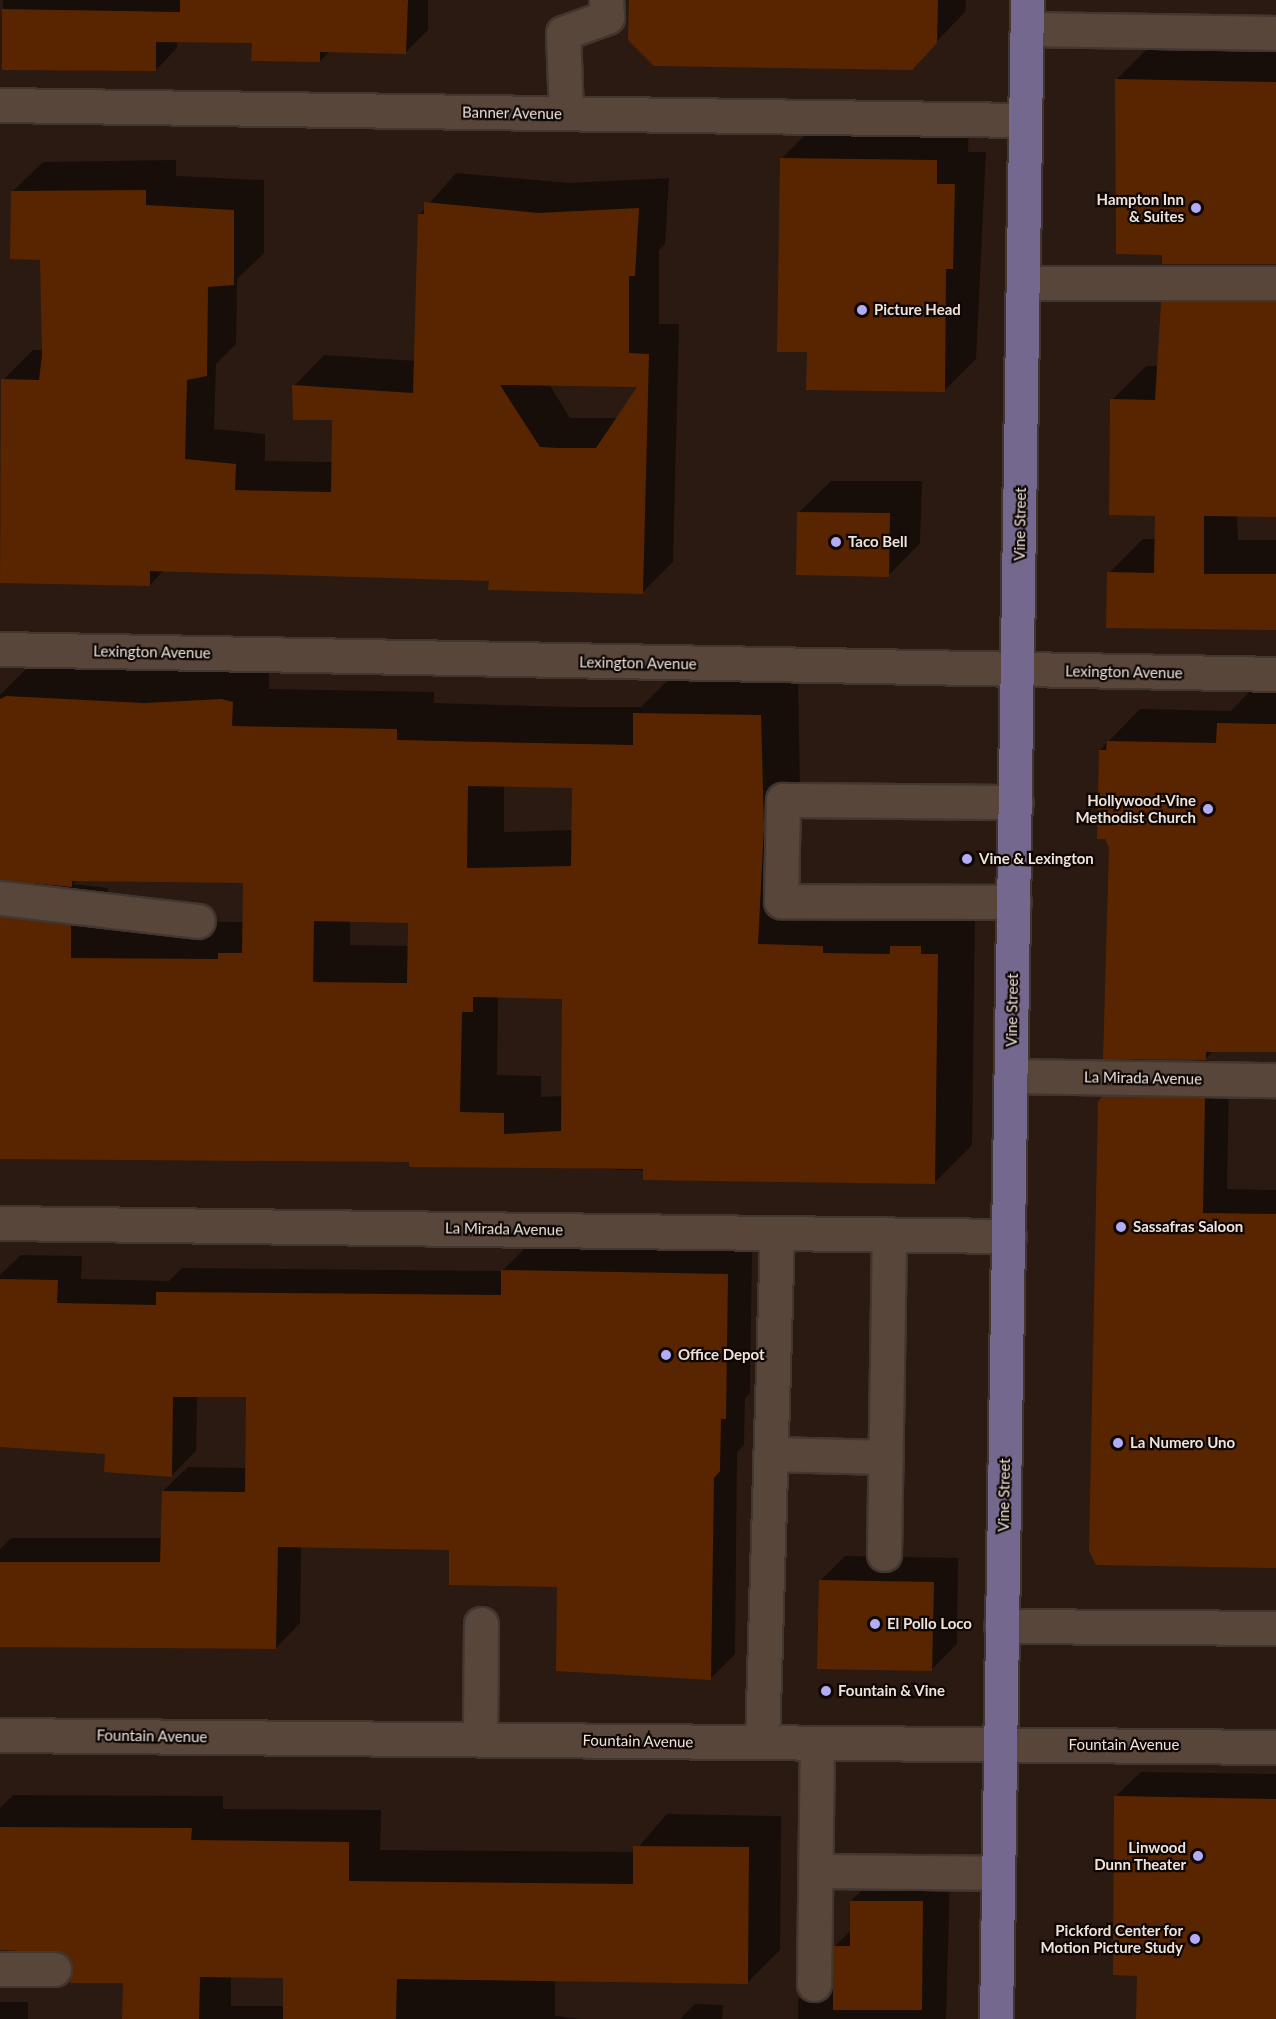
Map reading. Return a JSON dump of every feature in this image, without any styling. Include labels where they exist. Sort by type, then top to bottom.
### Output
[{"type":"main road","name":"Vine Street","points":[[996,2019],[998,1744],[1017,802],[1027,14]]},
{"type":"street","points":[[566,113],[563,33],[607,17],[606,0]]},
{"type":"street","points":[[1027,14],[1276,33]]},
{"type":"street","name":"Banner Avenue","points":[[0,105],[1024,120]]},
{"type":"street","points":[[1023,283],[1276,283]]},
{"type":"street","name":"Lexington Avenue","points":[[0,649],[1019,671],[1276,674]]},
{"type":"street","points":[[1014,902],[781,901],[783,800],[1017,802]]},
{"type":"street","points":[[0,897],[198,921]]},
{"type":"street","name":"La Mirada Avenue","points":[[1011,1076],[1276,1080]]},
{"type":"street","name":"La Mirada Avenue","points":[[0,1223],[1009,1236]]},
{"type":"street","points":[[762,1742],[777,1233]]},
{"type":"street","points":[[884,1554],[889,1234]]},
{"type":"street","points":[[770,1454],[886,1457]]},
{"type":"street","points":[[480,1739],[481,1624]]},
{"type":"street","points":[[1001,1626],[1276,1628]]},
{"type":"street","name":"Fountain Avenue","points":[[0,1735],[1276,1747]]},
{"type":"street","points":[[814,1984],[817,1743]]},
{"type":"street","points":[[816,1871],[997,1873]]},
{"type":"street","points":[[0,1969],[54,1969]]},
{"type":"building","points":[[180,0],[408,0],[406,54],[320,52],[320,62],[251,61],[252,43],[156,42],[156,71],[2,70],[2,9],[180,12]]},
{"type":"building","points":[[629,0],[938,0],[937,43],[912,70],[654,66],[628,40]]},
{"type":"building","points":[[1115,79],[1276,82],[1276,264],[1162,264],[1162,255],[1116,254]]},
{"type":"building","name":"Picture Head","points":[[780,158],[937,160],[937,184],[955,184],[953,269],[946,269],[945,392],[806,390],[807,352],[777,352]]},
{"type":"building","points":[[146,190],[146,205],[234,210],[234,285],[208,287],[207,376],[187,380],[185,459],[236,464],[235,490],[331,492],[332,420],[293,420],[292,385],[413,393],[418,214],[424,214],[424,202],[538,213],[639,208],[635,276],[629,276],[629,353],[649,354],[643,594],[488,590],[489,581],[150,571],[150,586],[0,583],[1,379],[39,380],[42,355],[40,260],[10,259],[11,191]],"holes":[[[500,385],[637,387],[596,448],[558,448],[540,447]]]},
{"type":"building","points":[[1161,302],[1276,302],[1276,517],[1204,516],[1204,574],[1276,574],[1276,630],[1106,628],[1107,572],[1154,573],[1155,516],[1109,515],[1110,399],[1155,400]]},
{"type":"building","points":[[797,512],[890,513],[889,577],[796,575]]},
{"type":"building","points":[[6,696],[144,703],[222,699],[233,702],[232,726],[397,729],[397,740],[535,743],[633,745],[633,713],[761,715],[764,827],[758,944],[823,946],[823,953],[890,954],[890,946],[921,946],[921,954],[938,954],[935,1184],[643,1180],[643,1169],[409,1167],[409,1162],[0,1159],[0,917],[71,925],[71,958],[218,959],[218,953],[242,953],[243,883],[72,881],[72,887],[0,880],[0,699]],"holes":[[[468,786],[572,788],[571,866],[467,868]],[[314,921],[408,923],[407,983],[313,982]],[[473,997],[562,999],[561,1131],[504,1134],[504,1113],[460,1112],[462,1012],[473,1012]]]},
{"type":"building","points":[[1217,723],[1276,724],[1276,1052],[1206,1052],[1206,1060],[1103,1059],[1109,848],[1105,839],[1097,839],[1099,750],[1106,750],[1107,741],[1216,743]]},
{"type":"building","points":[[1102,1096],[1205,1098],[1203,1213],[1276,1214],[1276,1568],[1096,1565],[1089,1551],[1098,1102]]},
{"type":"building","points":[[501,1270],[728,1274],[726,1419],[721,1419],[720,1471],[714,1478],[711,1680],[556,1671],[557,1587],[449,1585],[449,1550],[278,1547],[276,1649],[0,1647],[0,1562],[160,1562],[162,1491],[245,1492],[246,1397],[173,1397],[172,1477],[104,1472],[105,1454],[0,1447],[0,1279],[58,1280],[57,1303],[156,1305],[156,1292],[501,1295]]},
{"type":"building","points":[[819,1580],[934,1582],[932,1671],[817,1669]]},
{"type":"building","name":"Pickford Center for Motion Picture Study","points":[[1114,1796],[1276,1799],[1276,2019],[1136,2019],[1137,1976],[1113,1975]]},
{"type":"building","points":[[0,1827],[192,1828],[191,1840],[349,1842],[349,1881],[633,1884],[633,1846],[749,1847],[748,1984],[397,1979],[396,2019],[283,2019],[283,1978],[200,1977],[199,2019],[122,2019],[123,1983],[70,1983],[73,1968],[63,1953],[0,1950]]},
{"type":"building","points":[[850,1901],[923,1901],[922,2010],[833,2010],[833,1946],[850,1946]]},
{"type":"place","name":"Hampton Inn & Suites","points":[[1196,208]]},
{"type":"place","name":"Picture Head","points":[[862,310]]},
{"type":"place","name":"Taco Bell","points":[[836,542]]},
{"type":"place","name":"Hollywood-Vine Methodist Church","points":[[1208,809]]},
{"type":"place","name":"Vine & Lexington","points":[[967,859]]},
{"type":"place","name":"Sassafras Saloon","points":[[1121,1227]]},
{"type":"place","name":"Office Depot","points":[[666,1355]]},
{"type":"place","name":"La Numero Uno","points":[[1118,1443]]},
{"type":"place","name":"El Pollo Loco","points":[[875,1624]]},
{"type":"place","name":"Fountain & Vine","points":[[826,1691]]},
{"type":"place","name":"Linwood Dunn Theater","points":[[1198,1856]]},
{"type":"place","name":"Pickford Center for Motion Picture Study","points":[[1195,1939]]}]
